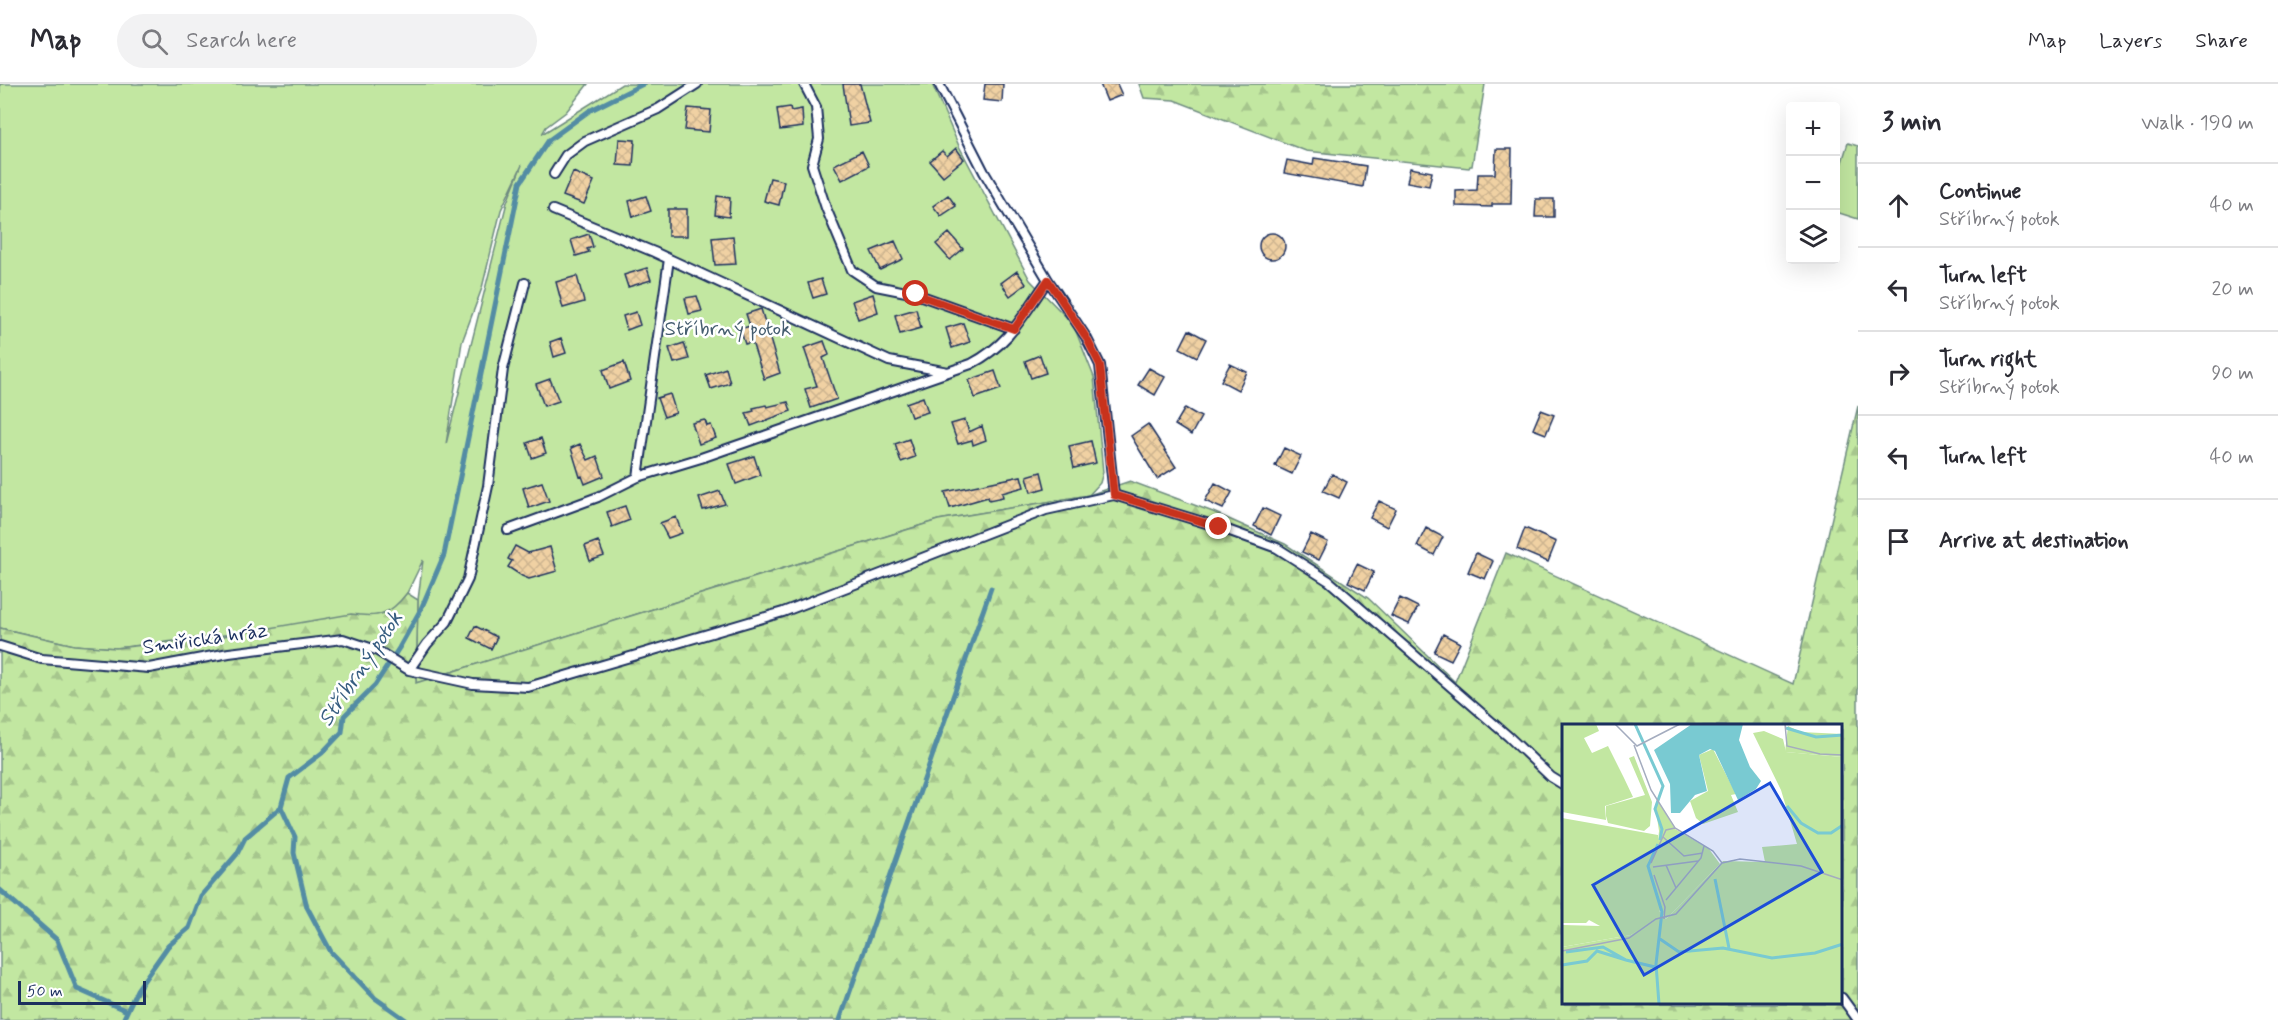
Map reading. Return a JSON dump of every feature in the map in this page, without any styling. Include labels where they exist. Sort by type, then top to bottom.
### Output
[{"type":"lane","points":[[554,174],[566,154],[585,141],[658,109],[697,84]]},
{"type":"lane","points":[[804,84],[816,107],[819,140],[812,165],[826,208],[852,270],[876,286],[916,294],[1014,329]]},
{"type":"lane","points":[[939,84],[984,172],[1048,280],[1086,337],[1100,365],[1114,495],[1219,527],[1277,548],[1320,575],[1509,737],[1551,777],[1562,784]]},
{"type":"lane","points":[[552,210],[654,252],[889,361],[950,372]]},
{"type":"lane","points":[[638,477],[669,259]]},
{"type":"lane","points":[[508,530],[598,497],[638,477],[701,458],[950,372],[991,354],[1007,339],[1048,280]]},
{"type":"lane","points":[[409,670],[427,644],[447,622],[468,579],[488,486],[503,369],[525,283]]},
{"type":"lane","name":"Smiřická hráz","points":[[0,646],[42,659],[149,668],[229,653],[343,639],[376,650],[409,670],[473,684],[528,687],[783,612],[1046,510],[1114,495]]},
{"type":"lane","points":[[1843,999],[1858,1020]]},
{"type":"green space","points":[[0,84],[588,84],[566,112],[546,127],[542,134],[622,84],[932,84],[959,146],[1030,280],[1073,324],[1094,377],[1103,472],[1100,483],[1089,495],[938,520],[416,683],[418,600],[423,560],[407,593],[395,608],[373,617],[116,648],[74,645],[0,628]],"holes":[[[522,165],[507,202],[446,444],[462,342],[482,288],[501,210]]]},
{"type":"green space","points":[[1139,84],[1485,84],[1472,166],[1469,168],[1306,151],[1174,100],[1144,98]]},
{"type":"green space","points":[[1848,143],[1858,146],[1858,219],[1840,213],[1840,168]]},
{"type":"green space","points":[[1858,406],[1858,1020],[0,1020],[0,628],[74,645],[116,648],[218,637],[351,614],[369,616],[383,614],[395,607],[407,593],[418,600],[416,683],[938,520],[1089,495],[1130,481],[1213,512],[1285,544],[1368,598],[1455,682],[1506,553],[1793,684]]},
{"type":"building","points":[[843,84],[860,84],[870,123],[849,126]]},
{"type":"building","points":[[985,84],[1003,84],[1002,102],[983,100]]},
{"type":"building","points":[[1100,84],[1117,84],[1122,95],[1107,101]]},
{"type":"building","points":[[790,107],[791,111],[802,109],[803,127],[780,130],[777,109]]},
{"type":"building","points":[[688,108],[711,110],[709,132],[685,130]]},
{"type":"building","points":[[619,139],[635,140],[633,166],[617,165]]},
{"type":"building","points":[[956,148],[964,159],[943,176],[930,161],[942,151],[947,156]]},
{"type":"building","points":[[1496,149],[1512,149],[1511,204],[1492,204],[1492,207],[1456,206],[1456,191],[1477,190],[1478,174],[1495,174]]},
{"type":"building","points":[[862,151],[869,166],[842,180],[834,165]]},
{"type":"building","points":[[1314,158],[1366,166],[1363,187],[1284,173],[1287,160],[1313,165]]},
{"type":"building","points":[[1410,168],[1432,172],[1429,186],[1407,182]]},
{"type":"building","points":[[573,172],[594,181],[584,204],[563,196]]},
{"type":"building","points":[[770,178],[784,181],[779,205],[764,201]]},
{"type":"building","points":[[948,195],[956,206],[941,216],[933,206]]},
{"type":"building","points":[[646,196],[651,211],[633,217],[629,201]]},
{"type":"building","points":[[717,196],[730,198],[729,217],[715,215]]},
{"type":"building","points":[[1536,199],[1554,199],[1554,217],[1535,217]]},
{"type":"building","points":[[668,209],[687,209],[687,236],[668,236]]},
{"type":"building","points":[[949,233],[963,249],[950,260],[936,244]]},
{"type":"building","points":[[1272,233],[1281,237],[1285,246],[1281,255],[1272,259],[1263,255],[1259,246],[1263,237]]},
{"type":"building","points":[[589,234],[593,247],[587,249],[589,252],[576,256],[571,240]]},
{"type":"building","points":[[733,236],[736,264],[715,265],[712,238]]},
{"type":"building","points":[[895,241],[903,259],[880,270],[871,251]]},
{"type":"building","points":[[647,268],[651,280],[628,287],[624,275]]},
{"type":"building","points":[[1017,271],[1026,284],[1010,296],[1001,283]]},
{"type":"building","points":[[577,276],[584,302],[563,308],[556,282]]},
{"type":"building","points":[[821,279],[826,294],[813,298],[808,283]]},
{"type":"building","points":[[873,294],[878,312],[858,319],[852,301]]},
{"type":"building","points":[[697,296],[702,311],[689,314],[685,298]]},
{"type":"building","points":[[761,309],[780,373],[764,379],[752,342],[745,344],[740,329],[750,326],[746,314]]},
{"type":"building","points":[[916,309],[921,328],[900,334],[895,315]]},
{"type":"building","points":[[636,312],[640,325],[627,330],[623,316]]},
{"type":"building","points":[[963,323],[970,342],[952,348],[946,328]]},
{"type":"building","points":[[1189,330],[1206,339],[1197,357],[1180,348]]},
{"type":"building","points":[[561,338],[566,353],[554,357],[550,342]]},
{"type":"building","points":[[824,341],[829,355],[823,358],[837,399],[811,408],[805,389],[817,386],[804,348]]},
{"type":"building","points":[[684,343],[689,359],[674,363],[669,348]]},
{"type":"building","points":[[1040,355],[1046,373],[1031,378],[1025,361]]},
{"type":"building","points":[[624,362],[630,381],[609,389],[603,370]]},
{"type":"building","points":[[1230,364],[1247,372],[1238,390],[1221,381]]},
{"type":"building","points":[[726,368],[730,383],[711,389],[706,375]]},
{"type":"building","points":[[1149,368],[1165,377],[1155,395],[1138,385]]},
{"type":"building","points":[[995,371],[1001,389],[975,398],[969,380]]},
{"type":"building","points":[[550,379],[559,401],[544,406],[536,384]]},
{"type":"building","points":[[670,394],[676,413],[664,417],[657,398]]},
{"type":"building","points":[[923,397],[928,412],[911,417],[906,403]]},
{"type":"building","points":[[788,402],[791,411],[751,426],[746,413],[754,411],[753,408]]},
{"type":"building","points":[[1185,408],[1201,417],[1191,435],[1175,425]]},
{"type":"building","points":[[1541,410],[1554,415],[1546,434],[1533,429]]},
{"type":"building","points":[[705,420],[707,426],[711,425],[716,438],[699,444],[692,423]]},
{"type":"building","points":[[965,420],[969,432],[982,426],[986,440],[973,445],[972,440],[958,444],[951,424]]},
{"type":"building","points":[[1148,424],[1176,467],[1157,479],[1131,436]]},
{"type":"building","points":[[541,438],[546,453],[532,458],[527,443]]},
{"type":"building","points":[[909,439],[915,457],[901,462],[895,444]]},
{"type":"building","points":[[1091,441],[1096,463],[1074,468],[1069,446]]},
{"type":"building","points":[[580,444],[588,460],[597,456],[604,476],[585,484],[582,476],[580,477],[571,448]]},
{"type":"building","points":[[1284,448],[1301,456],[1292,474],[1275,466]]},
{"type":"building","points":[[754,456],[760,475],[736,484],[729,464]]},
{"type":"building","points":[[1041,472],[1045,488],[1031,492],[1027,476]]},
{"type":"building","points":[[1332,474],[1347,482],[1339,498],[1323,491]]},
{"type":"building","points":[[1021,476],[1024,487],[1002,493],[1003,497],[989,500],[988,497],[950,508],[945,492]]},
{"type":"building","points":[[542,482],[549,501],[529,508],[523,488]]},
{"type":"building","points":[[1215,483],[1232,492],[1223,509],[1205,501]]},
{"type":"building","points":[[720,491],[725,504],[703,510],[699,498]]},
{"type":"building","points":[[1379,501],[1396,509],[1387,527],[1370,518]]},
{"type":"building","points":[[625,506],[630,520],[612,527],[607,512]]},
{"type":"building","points":[[1263,508],[1280,516],[1271,535],[1254,526]]},
{"type":"building","points":[[676,517],[682,533],[668,538],[660,523]]},
{"type":"building","points":[[1426,528],[1443,537],[1434,555],[1417,546]]},
{"type":"building","points":[[1525,528],[1556,542],[1548,562],[1517,549]]},
{"type":"building","points":[[1311,534],[1328,542],[1319,560],[1302,552]]},
{"type":"building","points":[[598,541],[604,556],[590,561],[585,546]]},
{"type":"building","points":[[515,546],[528,553],[550,547],[557,571],[529,579],[522,576],[508,567],[512,561],[508,559]]},
{"type":"building","points":[[1476,553],[1493,561],[1485,579],[1468,572]]},
{"type":"building","points":[[1357,564],[1374,572],[1365,590],[1348,582]]},
{"type":"building","points":[[1400,598],[1418,607],[1409,624],[1391,616]]},
{"type":"building","points":[[475,626],[497,637],[491,649],[469,638]]},
{"type":"building","points":[[1443,634],[1460,643],[1451,660],[1434,652]]},
{"type":"waterway","name":"Stříbrný potok","points":[[123,1020],[137,990],[168,946],[189,928],[201,896],[237,854],[245,838],[281,807],[289,778],[322,753],[342,732],[344,716],[375,685],[421,609],[444,555],[520,183],[549,140],[589,111],[643,84]]},
{"type":"waterway","points":[[840,1020],[991,588]]},
{"type":"waterway","points":[[281,807],[295,837],[294,853],[307,907],[331,952],[375,998],[406,1020]]},
{"type":"waterway","points":[[0,890],[57,940],[77,989],[127,1011]]},
{"type":"route","points":[[916,294],[1014,329],[1048,280],[1086,337],[1100,365],[1114,495],[1219,527]]}]
